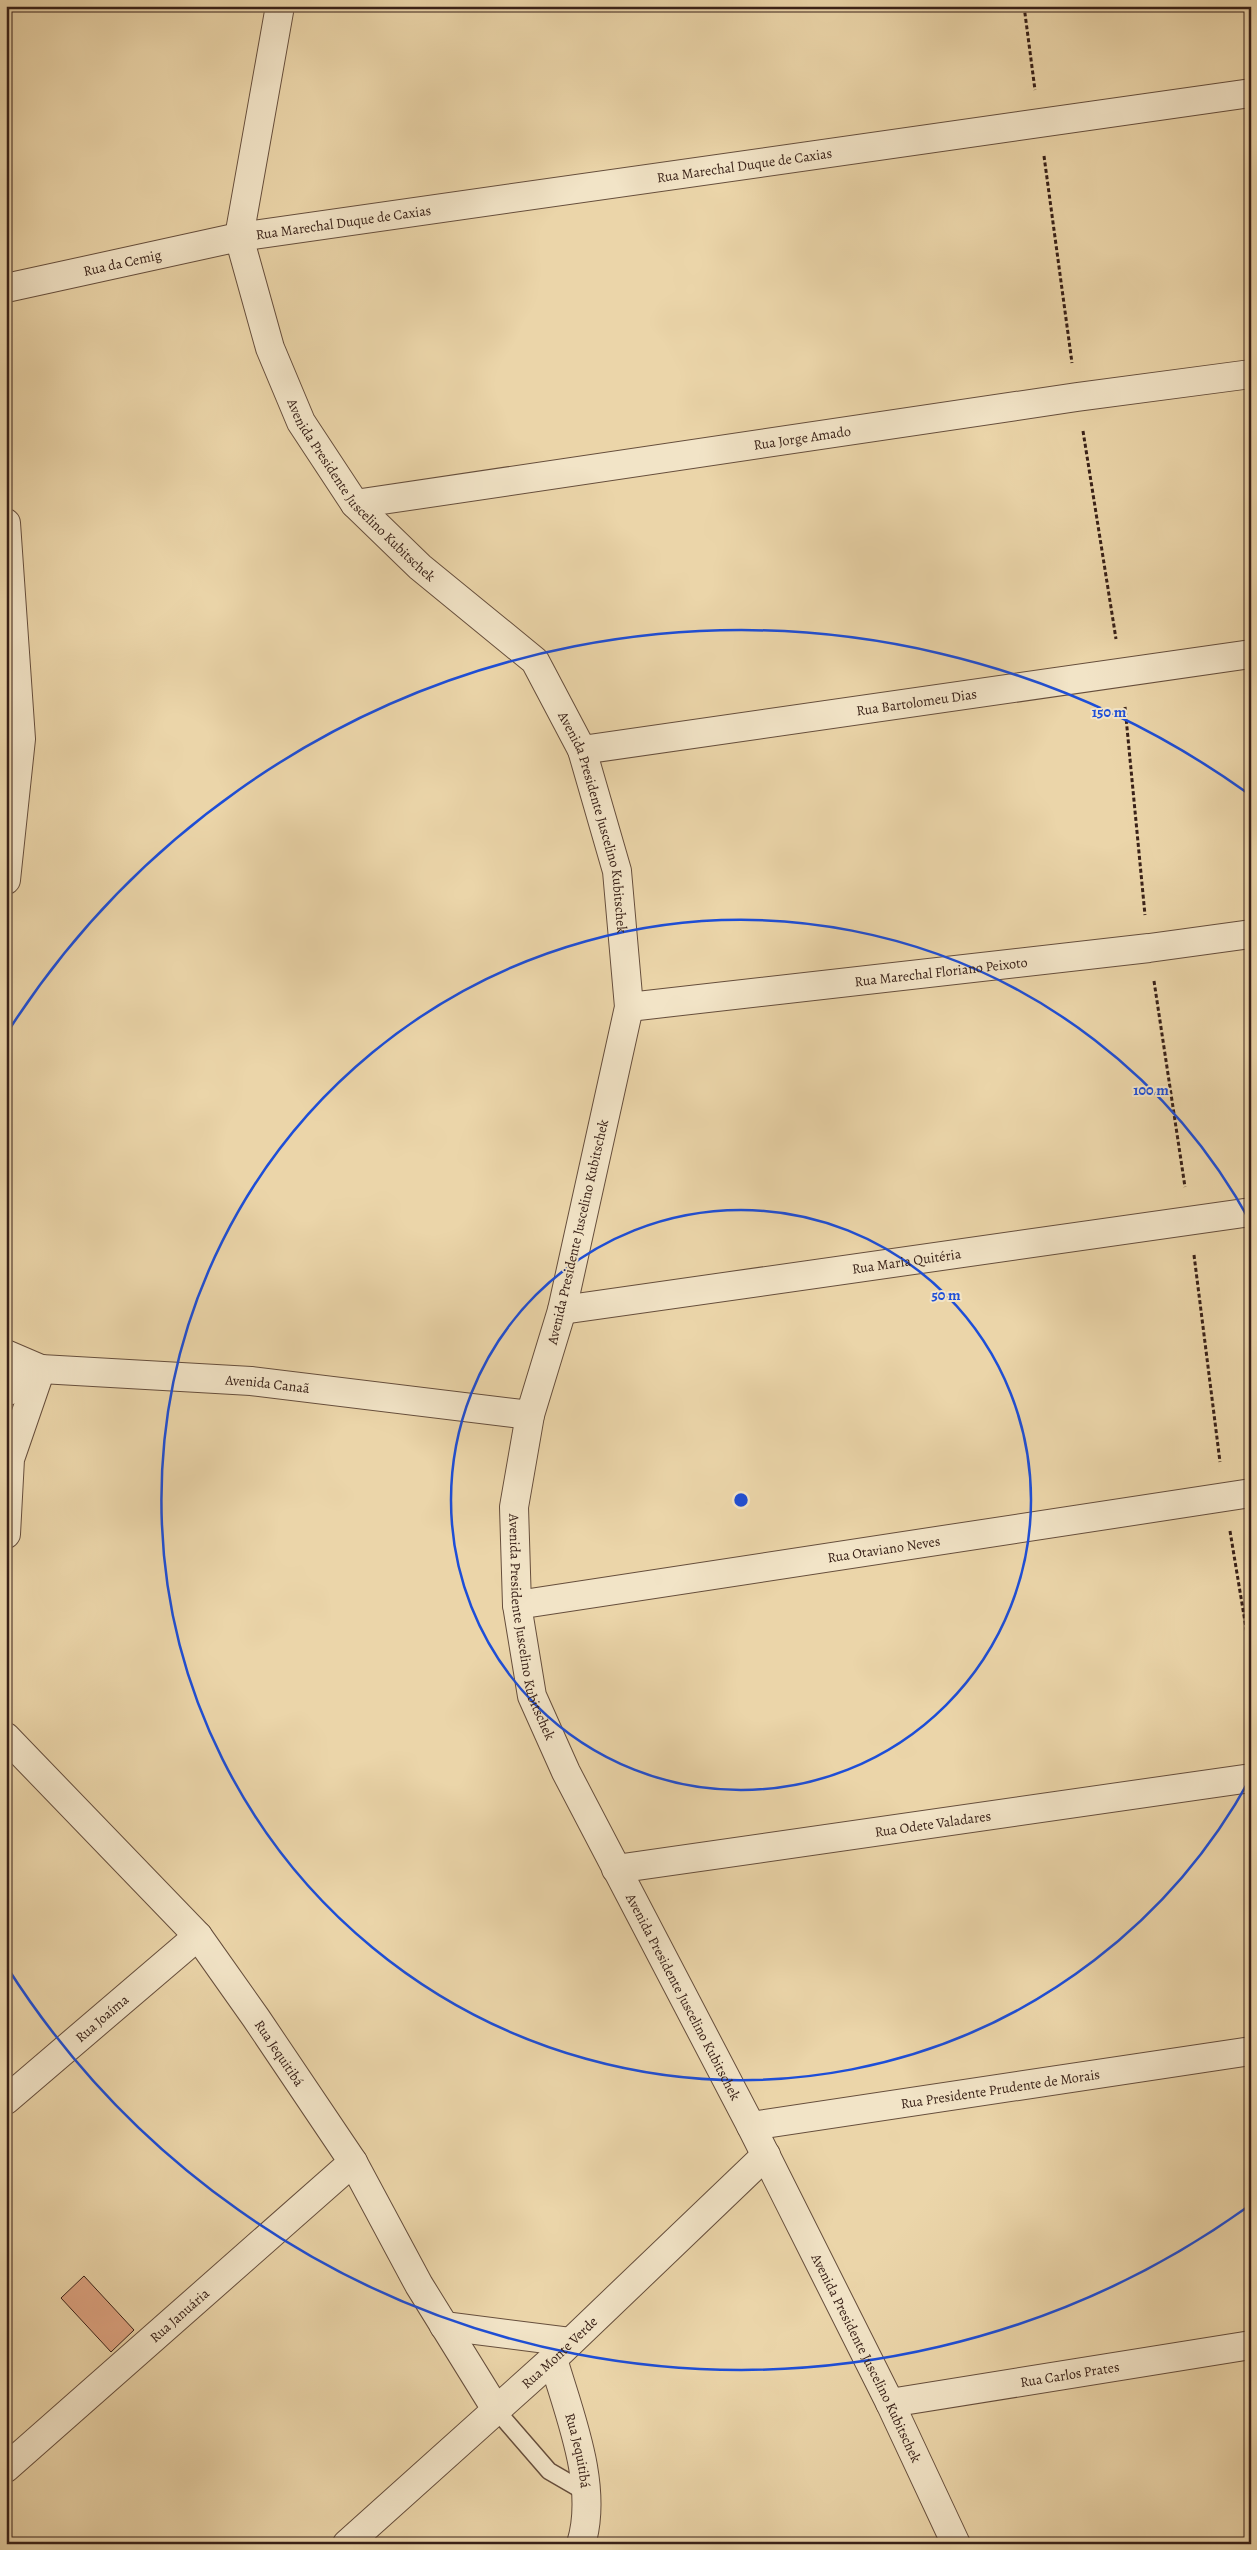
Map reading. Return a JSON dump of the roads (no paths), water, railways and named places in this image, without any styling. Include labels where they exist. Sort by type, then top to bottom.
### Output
[{"type":"street","name":"Avenida Presidente Juscelino Kubitschek","points":[[280,6],[239,237],[270,348],[301,422],[355,504],[420,567],[535,661],[582,750],[617,870],[629,1008],[562,1310],[530,1415],[514,1507],[517,1605],[532,1696],[566,1772],[766,2155],[890,2403],[956,2544]]},
{"type":"street","name":"Rua Marechal Duque de Caxias","points":[[239,237],[1251,93]]},
{"type":"street","name":"Rua da Cemig","points":[[6,288],[239,237]]},
{"type":"street","name":"Rua Jorge Amado","points":[[355,504],[1251,374]]},
{"type":"street","points":[[6,523],[21,739],[6,880]]},
{"type":"street","name":"Rua Bartolomeu Dias","points":[[582,750],[1251,654]]},
{"type":"street","name":"Rua Marechal Floriano Peixoto","points":[[629,1008],[1149,948],[1251,934]]},
{"type":"street","name":"Rua Maria Quitéria","points":[[562,1310],[1251,1212]]},
{"type":"street","name":"Avenida Canaã","points":[[6,1354],[41,1369],[251,1381],[530,1415]]},
{"type":"street","points":[[6,1392],[41,1369]]},
{"type":"street","points":[[6,1534],[10,1459],[41,1369]]},
{"type":"street","name":"Rua Otaviano Neves","points":[[517,1605],[1238,1495]]},
{"type":"street","name":"Rua Jequitibá","points":[[6,1736],[198,1936],[256,2018],[352,2162],[444,2326],[497,2411]]},
{"type":"street","name":"Rua Odete Valadares","points":[[616,1869],[1251,1778]]},
{"type":"street","name":"Rua Joaíma","points":[[6,2100],[198,1936]]},
{"type":"street","name":"Rua Presidente Prudente de Morais","points":[[751,2126],[1251,2051]]},
{"type":"street","name":"Rua Monte Verde","points":[[347,2544],[562,2351],[766,2155]]},
{"type":"street","name":"Rua Januária","points":[[6,2468],[352,2162]]},
{"type":"street","points":[[444,2326],[562,2351]]},
{"type":"street","name":"Rua Carlos Prates","points":[[890,2403],[1251,2346]]},
{"type":"street","name":"Rua Jequitibá","points":[[562,2351],[587,2493],[585,2531],[581,2544]]},
{"type":"lane","points":[[497,2411],[548,2471],[587,2493]]}]
